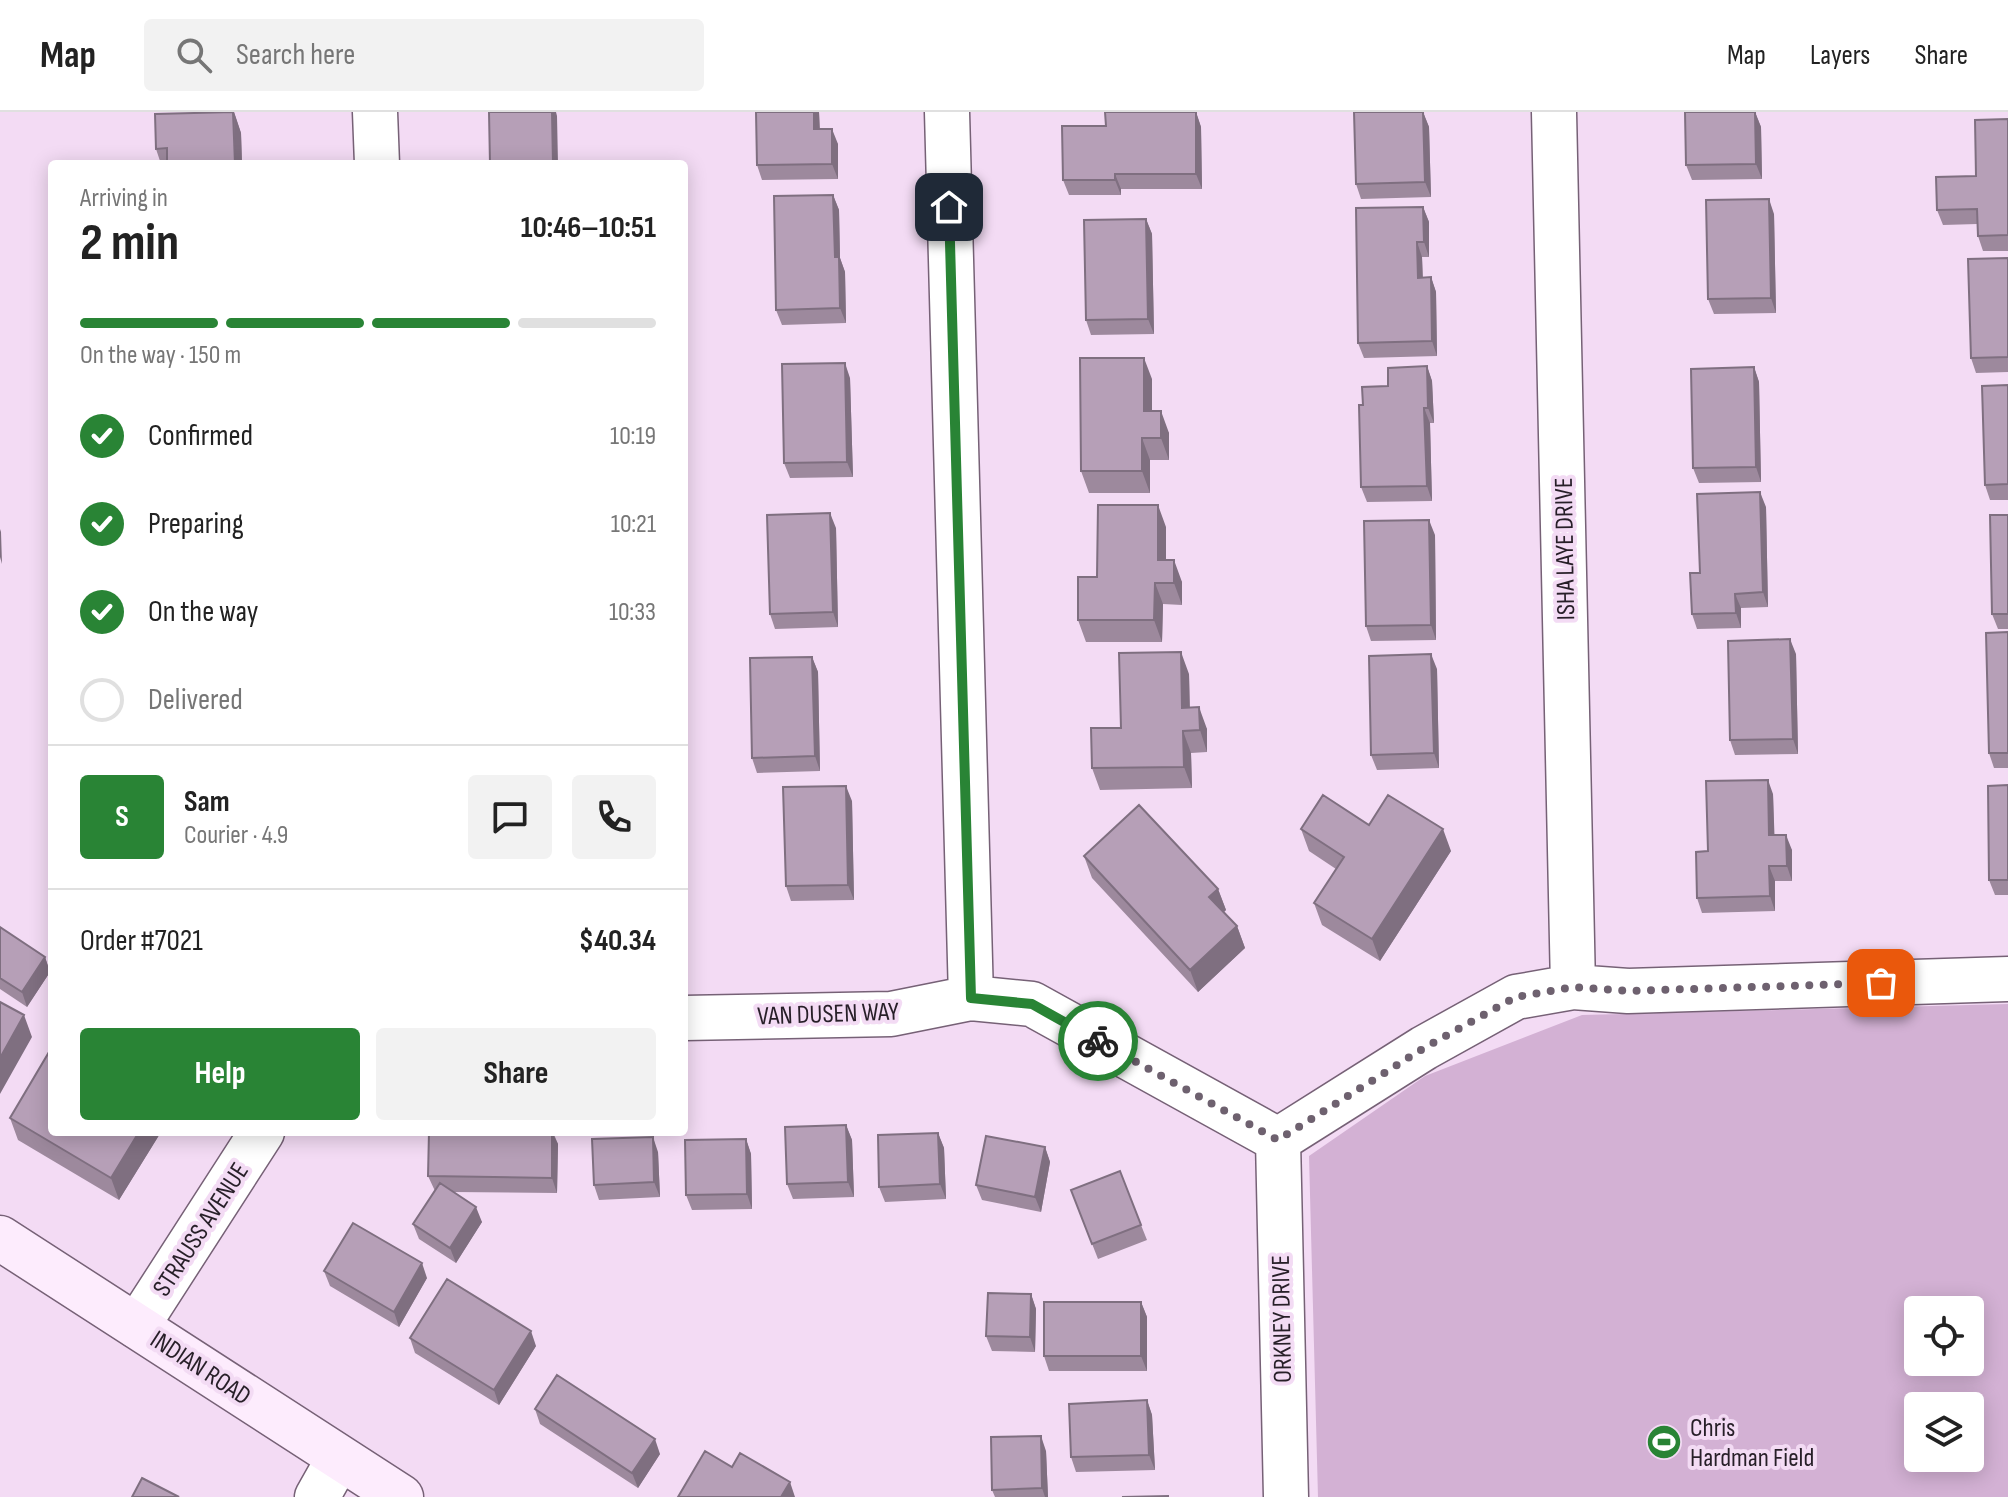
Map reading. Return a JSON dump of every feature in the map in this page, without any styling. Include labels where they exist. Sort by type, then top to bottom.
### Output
[{"type":"street","points":[[375,112],[377,160]]},
{"type":"street","points":[[947,112],[971,998]]},
{"type":"street","name":"ISHA LAYE DRIVE","points":[[1554,112],[1573,987]]},
{"type":"street","points":[[1278,1140],[1424,1048],[1516,997],[1573,987],[1628,991],[2008,979]]},
{"type":"street","name":"VAN DUSEN WAY","points":[[688,1018],[891,1014],[971,998],[1032,1004],[1278,1140]]},
{"type":"street","name":"STRAUSS AVENUE","points":[[137,1326],[259,1136]]},
{"type":"street","name":"ORKNEY DRIVE","points":[[1278,1140],[1286,1497]]},
{"type":"street","name":"INDIAN ROAD","points":[[0,1238],[401,1497]]},
{"type":"street","points":[[317,1497],[339,1458]]},
{"type":"shaded area","points":[[2008,1004],[2008,1497],[1318,1497],[1309,1156],[1425,1076],[1582,1015]]},
{"type":"building","points":[[233,112],[235,160],[167,160],[167,148],[156,149],[155,114]]},
{"type":"building","points":[[489,112],[552,112],[553,160],[490,160]]},
{"type":"building","points":[[756,112],[814,112],[814,129],[832,129],[832,164],[757,165]]},
{"type":"building","points":[[1105,112],[1196,112],[1196,174],[1115,174],[1115,180],[1063,180],[1062,126],[1106,126]]},
{"type":"building","points":[[1354,112],[1423,112],[1425,182],[1356,184]]},
{"type":"building","points":[[1685,112],[1755,112],[1756,164],[1686,165]]},
{"type":"building","points":[[2008,119],[2008,235],[1978,236],[1977,209],[1937,210],[1936,177],[1976,176],[1975,120]]},
{"type":"building","points":[[833,195],[840,308],[776,310],[774,196]]},
{"type":"building","points":[[1769,199],[1771,298],[1708,299],[1706,200]]},
{"type":"building","points":[[1423,207],[1424,242],[1417,242],[1418,278],[1431,277],[1432,341],[1358,343],[1356,208]]},
{"type":"building","points":[[1146,219],[1148,319],[1086,320],[1084,220]]},
{"type":"building","points":[[2008,258],[2008,357],[1971,358],[1968,259]]},
{"type":"building","points":[[1080,358],[1144,358],[1144,411],[1161,411],[1161,438],[1142,438],[1142,471],[1081,471]]},
{"type":"building","points":[[845,363],[847,462],[784,463],[782,364]]},
{"type":"building","points":[[1427,366],[1428,408],[1424,408],[1427,486],[1361,487],[1359,405],[1363,405],[1362,387],[1388,386],[1388,368]]},
{"type":"building","points":[[1754,367],[1756,467],[1693,468],[1691,369]]},
{"type":"building","points":[[2008,385],[2008,484],[1985,485],[1982,386]]},
{"type":"building","points":[[1760,492],[1763,592],[1735,594],[1736,613],[1692,614],[1690,573],[1700,573],[1697,494]]},
{"type":"building","points":[[1098,505],[1158,505],[1158,560],[1174,560],[1174,583],[1155,583],[1154,620],[1078,620],[1078,577],[1097,577]]},
{"type":"building","points":[[830,513],[833,612],[770,614],[767,515]]},
{"type":"building","points":[[1990,515],[2008,515],[2008,614],[1992,614]]},
{"type":"building","points":[[1429,520],[1431,625],[1366,626],[1364,521]]},
{"type":"building","points":[[2008,632],[2008,753],[1989,753],[1986,633]]},
{"type":"building","points":[[1790,639],[1793,739],[1730,740],[1728,641]]},
{"type":"building","points":[[1181,652],[1182,708],[1199,707],[1200,730],[1183,731],[1184,767],[1092,768],[1091,728],[1121,728],[1119,653]]},
{"type":"building","points":[[1431,654],[1434,753],[1371,755],[1369,656]]},
{"type":"building","points":[[812,657],[815,756],[752,758],[750,658]]},
{"type":"building","points":[[1768,780],[1769,835],[1786,835],[1787,866],[1769,866],[1770,896],[1697,898],[1696,852],[1708,851],[1706,781]]},
{"type":"building","points":[[2008,785],[2008,880],[1989,880],[1988,786]]},
{"type":"building","points":[[846,786],[848,885],[786,886],[783,787]]},
{"type":"building","points":[[1323,795],[1369,825],[1388,795],[1443,829],[1372,939],[1314,903],[1344,857],[1301,829]]},
{"type":"building","points":[[1139,805],[1218,889],[1209,897],[1237,926],[1190,970],[1084,856]]},
{"type":"building","points":[[0,927],[45,957],[22,992],[0,978]]},
{"type":"building","points":[[0,1002],[24,1015],[0,1058]]},
{"type":"building","points":[[48,1054],[48,1136],[137,1136],[111,1178],[10,1118]]},
{"type":"building","points":[[846,1125],[848,1182],[787,1184],[785,1127]]},
{"type":"building","points":[[938,1133],[940,1184],[879,1187],[878,1135]]},
{"type":"building","points":[[429,1136],[552,1136],[552,1178],[428,1176]]},
{"type":"building","points":[[986,1136],[1045,1147],[1035,1197],[976,1185]]},
{"type":"building","points":[[653,1137],[654,1182],[594,1185],[592,1139]]},
{"type":"building","points":[[746,1139],[747,1194],[686,1195],[685,1140]]},
{"type":"building","points":[[1120,1171],[1141,1225],[1092,1244],[1071,1190]]},
{"type":"building","points":[[440,1183],[476,1207],[450,1248],[413,1224]]},
{"type":"building","points":[[353,1223],[422,1263],[394,1312],[324,1271]]},
{"type":"building","points":[[447,1279],[531,1331],[494,1390],[410,1338]]},
{"type":"building","points":[[988,1293],[1031,1294],[1030,1337],[986,1336]]},
{"type":"building","points":[[1044,1302],[1141,1302],[1141,1356],[1044,1356]]},
{"type":"building","points":[[557,1375],[655,1439],[632,1473],[535,1409]]},
{"type":"building","points":[[1147,1400],[1149,1455],[1071,1457],[1069,1404]]},
{"type":"building","points":[[1041,1436],[1042,1488],[992,1490],[991,1437]]},
{"type":"building","points":[[705,1451],[732,1467],[740,1453],[790,1482],[781,1497],[678,1497]]},
{"type":"building","points":[[142,1478],[179,1497],[132,1497]]},
{"type":"way so far","points":[[1098,1041],[1278,1140],[1424,1048],[1516,997],[1573,987],[1628,991],[1881,983]]},
{"type":"place","name":"Chris Hardman Field","points":[[1664,1442]]},
{"type":"route","points":[[949,207],[971,998],[1032,1004],[1098,1041]]}]
